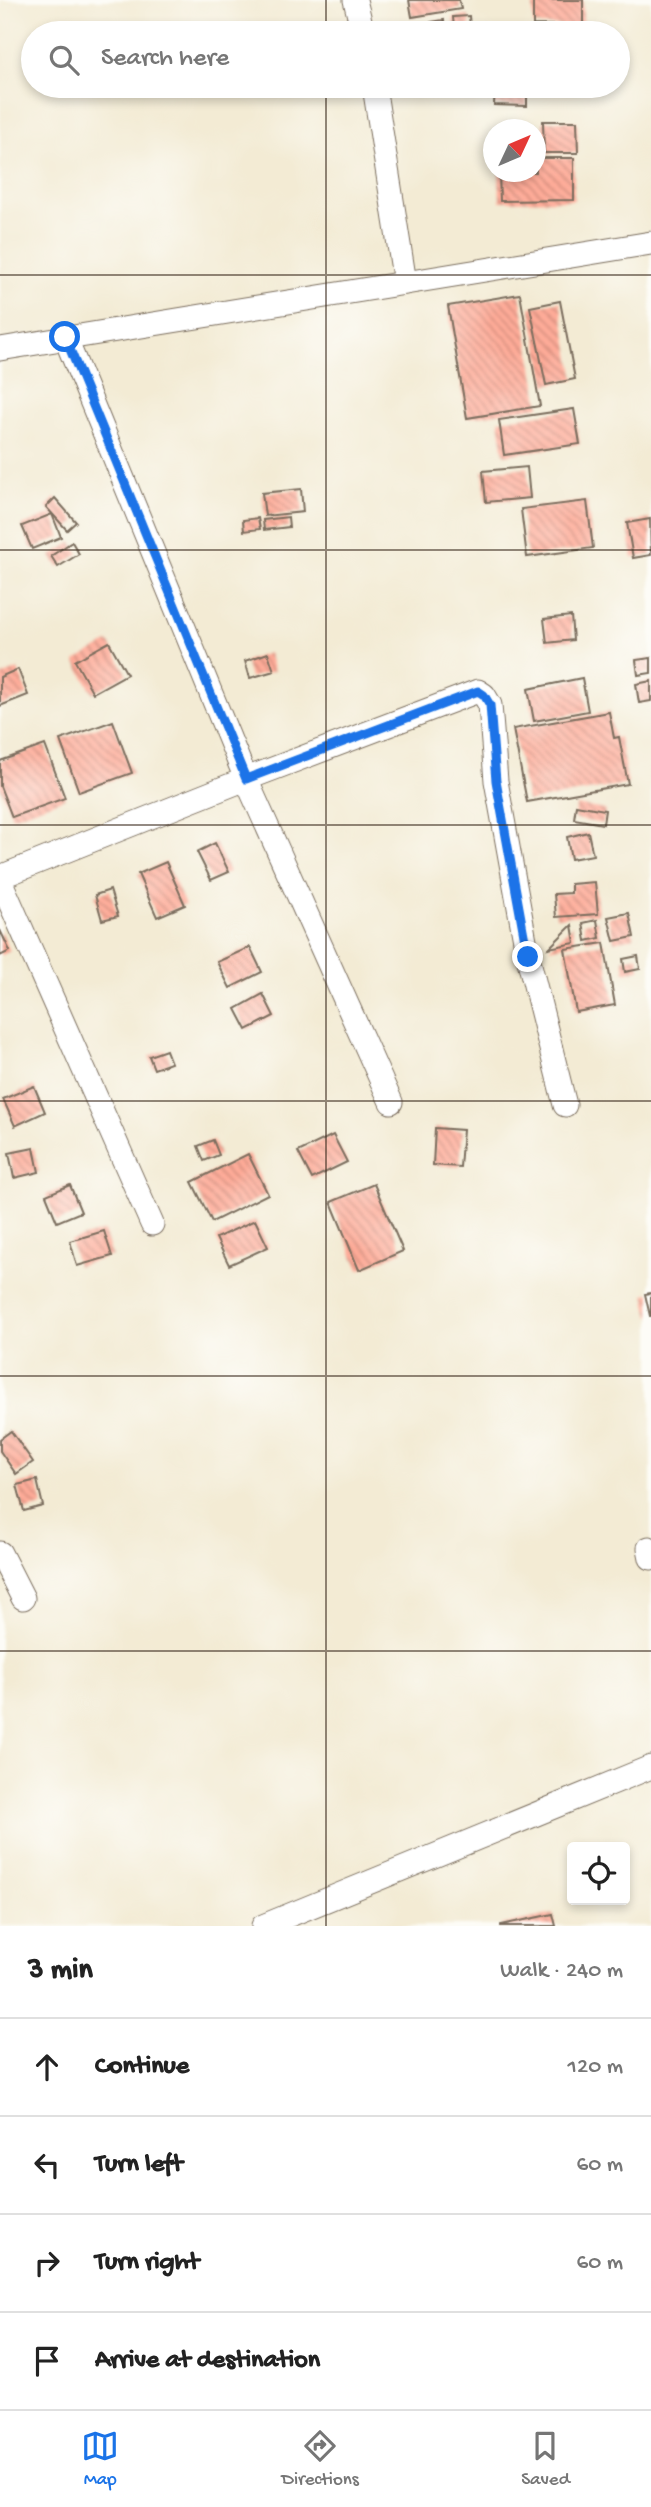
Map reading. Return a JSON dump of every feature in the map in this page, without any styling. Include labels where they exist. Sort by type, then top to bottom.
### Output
[{"type":"street","points":[[355,0],[360,21]]},
{"type":"street","points":[[376,98],[405,283]]},
{"type":"street","points":[[0,349],[651,243]]},
{"type":"street","points":[[65,337],[246,779],[391,1102]]},
{"type":"street","points":[[152,1224],[0,878],[246,779],[478,691],[490,705],[496,781],[528,957],[565,1105]]},
{"type":"street","points":[[0,1553],[23,1598]]},
{"type":"street","points":[[263,1926],[651,1768]]},
{"type":"building","points":[[409,0],[459,0],[461,9],[412,17]]},
{"type":"building","points":[[533,0],[583,0],[583,21],[533,21]]},
{"type":"building","points":[[469,16],[470,21],[453,21],[453,17]]},
{"type":"building","points":[[494,98],[527,98],[527,106],[494,105]]},
{"type":"building","points":[[546,121],[577,121],[578,153],[546,153]]},
{"type":"building","points":[[546,158],[574,158],[574,200],[500,201],[499,182],[546,182]]},
{"type":"building","points":[[520,294],[540,406],[467,418],[448,306]]},
{"type":"building","points":[[560,301],[575,379],[546,385],[530,307]]},
{"type":"building","points":[[574,409],[580,444],[504,455],[499,420]]},
{"type":"building","points":[[527,467],[530,498],[486,502],[483,471]]},
{"type":"building","points":[[301,489],[303,512],[265,516],[262,493]]},
{"type":"building","points":[[55,498],[76,522],[67,530],[46,507]]},
{"type":"building","points":[[587,501],[593,548],[527,557],[521,509]]},
{"type":"building","points":[[52,514],[61,537],[32,549],[22,526]]},
{"type":"building","points":[[288,517],[289,527],[264,530],[263,520]]},
{"type":"building","points":[[258,518],[260,529],[244,531],[243,520]]},
{"type":"building","points":[[650,519],[651,555],[633,558],[627,523]]},
{"type":"building","points":[[72,542],[79,554],[58,567],[51,556]]},
{"type":"building","points":[[571,616],[573,640],[547,643],[544,619]]},
{"type":"building","points":[[109,642],[127,674],[93,693],[75,661]]},
{"type":"building","points":[[268,653],[274,671],[250,678],[245,661]]},
{"type":"building","points":[[651,658],[651,673],[638,675],[636,660]]},
{"type":"building","points":[[18,669],[28,695],[0,706],[0,677]]},
{"type":"building","points":[[582,678],[588,711],[534,721],[528,689]]},
{"type":"building","points":[[651,681],[651,701],[639,703],[636,684]]},
{"type":"building","points":[[609,712],[614,738],[619,737],[628,784],[527,802],[513,729]]},
{"type":"building","points":[[113,721],[132,773],[79,792],[60,740]]},
{"type":"building","points":[[45,745],[65,798],[12,817],[0,786],[0,761]]},
{"type":"building","points":[[576,805],[605,810],[603,824],[574,819]]},
{"type":"building","points":[[588,832],[593,855],[571,859],[567,837]]},
{"type":"building","points":[[215,843],[229,872],[211,880],[197,852]]},
{"type":"building","points":[[166,862],[185,905],[157,917],[138,874]]},
{"type":"building","points":[[595,882],[598,914],[556,917],[554,894],[571,893],[571,884]]},
{"type":"building","points":[[110,890],[118,916],[102,920],[95,895]]},
{"type":"building","points":[[629,913],[634,937],[614,941],[608,917]]},
{"type":"building","points":[[597,920],[600,938],[586,941],[583,923]]},
{"type":"building","points":[[572,925],[575,943],[549,948]]},
{"type":"building","points":[[0,930],[10,951],[0,956]]},
{"type":"building","points":[[604,943],[615,1005],[576,1012],[565,949]]},
{"type":"building","points":[[250,947],[262,972],[230,988],[217,962]]},
{"type":"building","points":[[638,956],[640,969],[625,972],[623,959]]},
{"type":"building","points":[[263,994],[274,1016],[247,1030],[236,1009]]},
{"type":"building","points":[[166,1050],[171,1063],[154,1069],[149,1056]]},
{"type":"building","points":[[34,1086],[45,1112],[15,1126],[3,1099]]},
{"type":"building","points":[[435,1128],[463,1130],[460,1167],[433,1165]]},
{"type":"building","points":[[333,1135],[347,1162],[312,1179],[298,1152]]},
{"type":"building","points":[[213,1140],[219,1155],[204,1161],[198,1146]]},
{"type":"building","points":[[34,1148],[39,1172],[14,1178],[9,1153]]},
{"type":"building","points":[[248,1154],[268,1194],[212,1222],[192,1182]]},
{"type":"building","points":[[374,1184],[403,1251],[359,1270],[331,1202]]},
{"type":"building","points":[[70,1185],[81,1212],[57,1222],[46,1195]]},
{"type":"building","points":[[255,1220],[268,1247],[229,1265],[216,1238]]},
{"type":"building","points":[[104,1231],[112,1256],[77,1266],[70,1241]]},
{"type":"building","points":[[651,1293],[651,1316],[650,1316],[645,1294]]},
{"type":"building","points":[[11,1431],[33,1462],[16,1474],[0,1451],[0,1439]]},
{"type":"building","points":[[37,1480],[43,1506],[24,1511],[17,1485]]},
{"type":"building","points":[[553,1914],[556,1926],[501,1926],[501,1925]]},
{"type":"route","points":[[65,337],[246,779],[478,691],[484,695],[490,705],[496,781],[528,957]]}]
